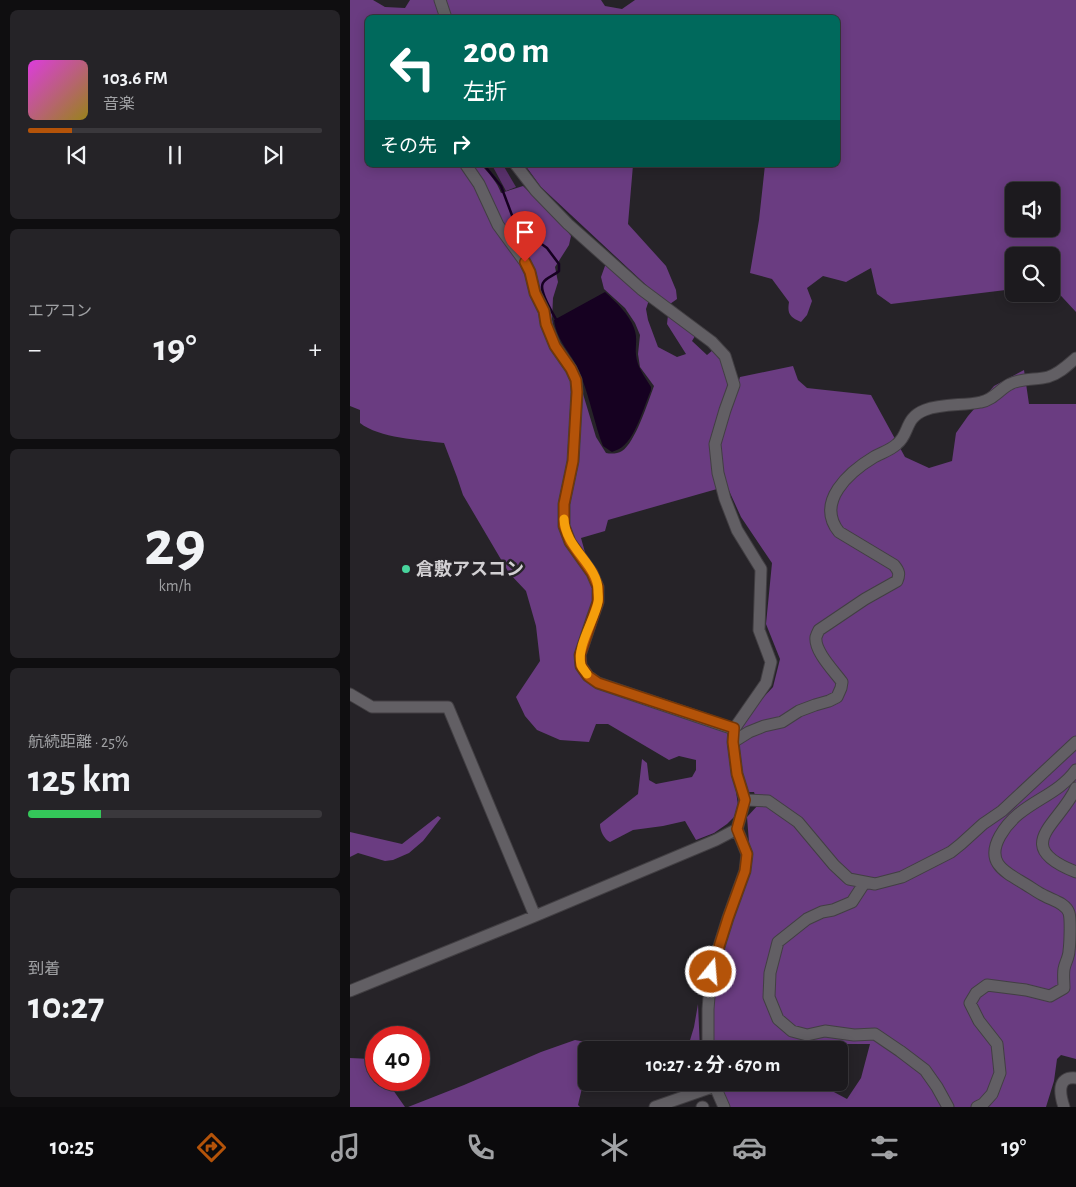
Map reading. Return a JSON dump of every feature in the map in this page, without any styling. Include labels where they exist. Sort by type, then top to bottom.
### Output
[{"type":"street","points":[[440,0],[445,15]]},
{"type":"street","points":[[467,167],[478,184],[498,225],[525,262],[555,346],[571,369],[576,380],[573,461],[564,504],[564,526],[570,542],[592,573],[598,587],[598,602],[580,655],[581,666],[588,676],[598,683],[734,728]]},
{"type":"street","points":[[518,167],[536,191],[568,224],[641,289],[712,342],[725,356],[734,385],[715,444],[718,473],[725,499],[738,530],[761,569],[759,630],[771,662],[766,683],[734,728],[733,742],[737,774],[745,800],[737,829],[747,854],[745,871],[711,972],[708,1041]]},
{"type":"street","points":[[733,742],[749,732],[782,722],[799,711],[829,701],[837,696],[842,682],[823,658],[817,647],[816,638],[819,630],[865,599],[897,581],[899,575],[894,565],[839,532],[833,525],[831,508],[833,498],[842,482],[860,466],[897,444],[903,437],[911,418],[924,410],[983,402],[1012,383],[1049,377],[1063,370],[1076,358]]},
{"type":"street","points":[[350,694],[372,707],[448,706],[535,916]]},
{"type":"street","points":[[745,800],[768,801],[798,822],[834,865],[849,879],[874,884],[902,877],[951,852],[983,824],[1002,811],[1076,742]]},
{"type":"street","points":[[977,1107],[983,1104],[992,1094],[1000,1073],[996,1044],[979,1021],[970,1003],[976,993],[987,985],[1026,990],[1050,996],[1064,988],[1064,969],[1069,952],[1069,912],[1065,906],[1043,896],[1008,875],[994,859],[995,847],[1000,836],[1019,812],[1063,785],[1076,770]]},
{"type":"street","points":[[1076,788],[1042,837],[1043,848],[1052,859],[1063,867],[1076,872]]},
{"type":"street","points":[[350,991],[535,916],[716,840],[737,829]]},
{"type":"street","points":[[865,882],[852,902],[807,919],[778,942],[770,973],[769,997],[778,1019],[792,1031],[807,1035],[825,1031],[854,1035],[875,1034],[925,1070],[948,1107]]},
{"type":"street","points":[[1064,1107],[1060,1094],[1062,1084],[1071,1077],[1076,1078]]},
{"type":"street","points":[[655,1107],[696,1091]]},
{"type":"street","points":[[717,1091],[724,1107]]},
{"type":"shaded area","points":[[350,0],[373,0],[385,7],[405,8],[410,0],[435,0],[439,15],[365,15],[365,167],[483,167],[501,193],[523,186],[561,223],[571,236],[569,245],[555,267],[558,282],[553,298],[552,319],[555,337],[571,359],[596,437],[606,453],[618,453],[627,447],[641,422],[654,386],[640,367],[638,354],[640,335],[635,323],[625,308],[604,289],[601,277],[606,263],[649,300],[646,309],[648,320],[658,347],[677,357],[686,354],[667,324],[668,315],[695,336],[692,341],[707,355],[714,349],[723,358],[730,385],[720,410],[717,489],[608,520],[605,531],[581,538],[595,595],[580,643],[589,681],[727,731],[738,805],[735,816],[727,824],[714,833],[696,840],[685,821],[633,830],[610,842],[606,839],[600,824],[638,794],[642,759],[647,763],[649,780],[656,784],[692,777],[696,770],[696,760],[679,756],[669,760],[608,724],[596,724],[589,742],[560,740],[537,730],[525,716],[516,697],[540,661],[536,626],[526,591],[509,573],[463,495],[444,443],[400,438],[378,432],[360,423],[360,410],[350,406]]},
{"type":"shaded area","points":[[445,0],[601,0],[605,6],[622,9],[635,0],[1076,0],[1076,312],[1060,295],[1060,247],[1005,247],[1005,290],[891,304],[877,294],[871,268],[846,282],[823,276],[807,288],[812,301],[807,315],[801,322],[790,315],[788,309],[789,302],[772,279],[750,273],[759,220],[765,167],[840,167],[840,15],[449,15]]},
{"type":"shaded area","points":[[493,167],[504,167],[516,187],[506,191]]},
{"type":"shaded area","points":[[526,167],[633,167],[628,224],[666,266],[676,290],[677,299],[670,304],[659,297],[541,187]]},
{"type":"shaded area","points":[[605,292],[622,308],[632,323],[636,335],[638,364],[651,387],[630,439],[625,445],[612,452],[603,446],[582,379],[576,364],[558,335],[554,320]]},
{"type":"shaded area","points":[[793,366],[798,380],[807,388],[871,395],[905,457],[929,468],[952,461],[956,433],[968,416],[994,386],[1024,370],[1029,404],[1076,404],[1076,1059],[1061,1055],[1057,1059],[1054,1081],[1046,1107],[727,1107],[720,1091],[832,1091],[847,1099],[861,1078],[870,1044],[848,1044],[848,1041],[712,1041],[715,976],[751,868],[747,817],[758,805],[754,792],[747,792],[738,751],[738,730],[747,715],[773,687],[780,659],[766,624],[772,563],[741,517],[726,484],[721,456],[721,441],[740,377]]},
{"type":"shaded area","points":[[438,816],[441,818],[423,841],[409,853],[393,860],[385,861],[358,853],[350,857],[350,832],[402,844]]},
{"type":"shaded area","points":[[698,1004],[700,1041],[690,1041]]},
{"type":"shaded area","points":[[575,1040],[580,1041],[578,1041],[578,1091],[581,1091],[578,1105],[580,1107],[408,1107],[464,1085],[541,1052]]},
{"type":"shaded area","points":[[350,1058],[365,1059],[365,1091],[394,1091],[405,1107],[350,1107]]},
{"type":"waterway","points":[[486,167],[501,186],[513,218],[528,234],[547,248],[559,264],[559,271],[546,279],[542,287],[549,308],[557,321]]},
{"type":"slow traffic","points":[[564,519],[564,526],[570,542],[592,573],[598,587],[598,602],[580,655],[581,666],[587,674]]},
{"type":"place","name":"倉敷アスコン","points":[[406,569]]},
{"type":"route","points":[[525,262],[555,346],[571,369],[576,380],[573,461],[564,504],[564,526],[570,542],[592,573],[598,587],[598,602],[580,655],[581,666],[588,676],[598,683],[734,728],[733,742],[737,774],[745,800],[737,829],[747,854],[745,871],[711,972]]}]
